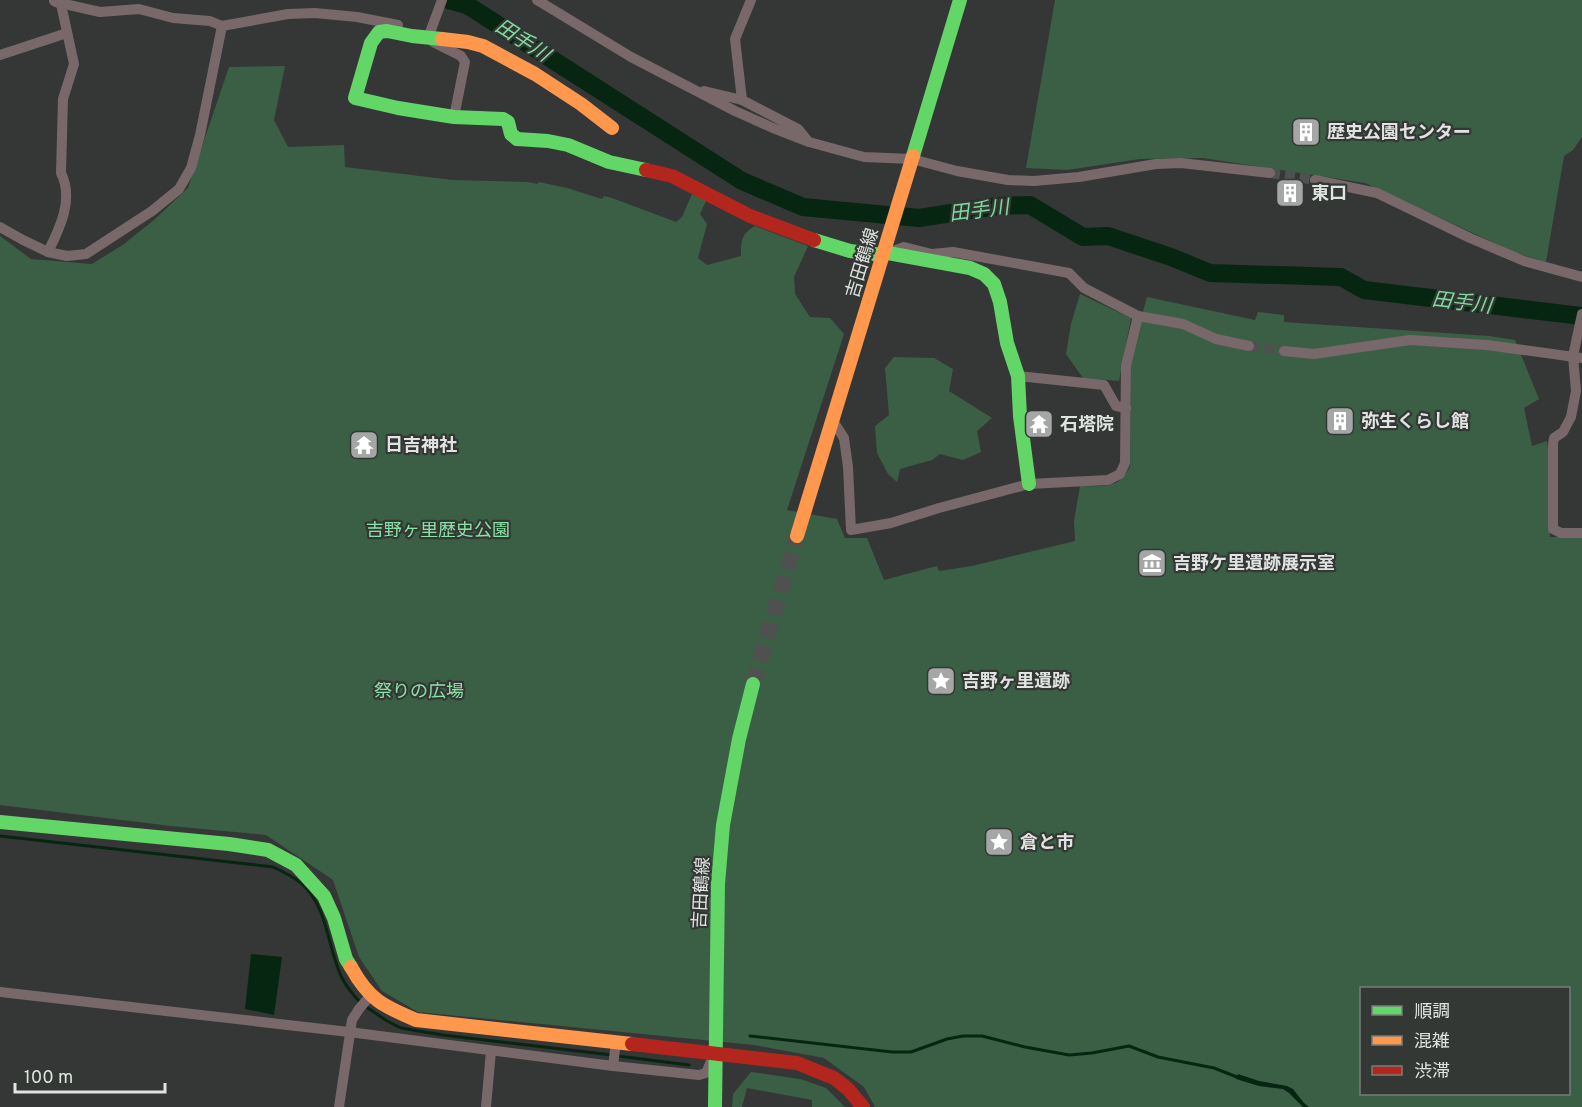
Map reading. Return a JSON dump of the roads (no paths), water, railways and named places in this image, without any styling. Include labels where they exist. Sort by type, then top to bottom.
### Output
[{"type":"street","points":[[537,0],[631,57],[773,128],[809,142],[864,157],[912,159],[957,171],[1008,180],[1034,181],[1079,177],[1156,164],[1181,163],[1270,173]]},
{"type":"street","points":[[742,100],[735,39],[751,0]]},
{"type":"street","name":"吉田鶴線","points":[[797,536],[886,254],[960,0]]},
{"type":"street","points":[[53,1],[100,12],[139,9],[173,18],[210,21],[222,26],[288,14],[357,17],[398,25],[418,32],[461,56],[465,62],[454,117]]},
{"type":"street","points":[[48,252],[60,229],[66,201],[66,183],[61,173],[63,99],[74,64],[61,4],[53,1]]},
{"type":"street","points":[[428,38],[440,4]]},
{"type":"street","points":[[0,227],[48,252],[67,256],[86,254],[152,211],[179,189],[191,168],[200,135],[222,26]]},
{"type":"street","points":[[612,128],[581,104],[535,74],[483,46],[387,31],[379,32],[371,43],[355,98],[454,117],[503,119],[508,122],[511,134],[517,139],[568,145],[609,162],[672,176],[750,216],[823,244],[850,251],[886,254],[970,268],[984,274],[994,284],[1000,302],[1007,343],[1017,376],[1029,484]]},
{"type":"street","points":[[0,55],[67,33]]},
{"type":"street","points":[[692,89],[742,100],[798,129],[809,142]]},
{"type":"street","points":[[396,122],[398,108]]},
{"type":"street","points":[[1315,180],[1377,193],[1524,261],[1582,277]]},
{"type":"street","points":[[886,254],[904,247],[932,254],[953,252],[1069,273],[1084,288],[1138,316],[1183,324],[1216,339],[1249,346]]},
{"type":"street","points":[[1582,314],[1578,336],[1576,391],[1570,417],[1563,432],[1554,438],[1553,444],[1553,529],[1561,534],[1582,533]]},
{"type":"street","points":[[833,421],[844,438],[851,530],[891,523],[1029,484],[1108,480],[1120,474],[1125,463],[1126,366],[1138,316]]},
{"type":"street","points":[[1284,351],[1314,354],[1410,340],[1487,345],[1577,357]]},
{"type":"street","points":[[1017,376],[1104,385],[1116,406],[1126,408]]},
{"type":"street","name":"吉田鶴線","points":[[715,1107],[718,884],[723,825],[753,684]]},
{"type":"street","points":[[0,822],[229,844],[268,850],[296,865],[324,896],[346,959],[358,981],[370,996],[390,1009],[416,1020],[797,1063],[832,1075],[851,1090],[863,1107]]},
{"type":"street","points":[[0,992],[349,1032],[699,1076],[706,1073],[715,1053]]},
{"type":"street","points":[[339,1107],[352,1020],[370,996]]},
{"type":"street","points":[[613,1066],[616,1042]]},
{"type":"street","points":[[486,1107],[491,1051]]},
{"type":"waterway","name":"田手川","points":[[449,0],[467,5],[742,181],[803,207],[919,218],[997,206],[1030,205],[1083,237],[1108,236],[1210,273],[1341,277],[1364,290],[1582,316]]},
{"type":"waterway","points":[[0,836],[273,867],[301,883],[317,903],[341,976],[349,990],[360,1002]]},
{"type":"waterway","points":[[365,1006],[401,1028],[612,1055]]},
{"type":"waterway","points":[[750,1036],[892,1052],[911,1052],[947,1039],[963,1036],[982,1036],[1069,1055],[1129,1046],[1158,1057],[1214,1068],[1237,1077]]},
{"type":"waterway","points":[[618,1056],[689,1065]]},
{"type":"tunnel","points":[[1270,173],[1315,180]]},
{"type":"tunnel","points":[[1249,346],[1284,351]]},
{"type":"tunnel","points":[[753,684],[797,536]]},
{"type":"place","name":"歴史公園センター","points":[[1306,132]]},
{"type":"place","name":"東口","points":[[1290,193]]},
{"type":"place","name":"弥生くらし館","points":[[1340,421]]},
{"type":"place","name":"石塔院","points":[[1039,424]]},
{"type":"place","name":"日吉神社","points":[[364,445]]},
{"type":"place","name":"吉野ケ里遺跡展示室","points":[[1152,563]]},
{"type":"place","name":"吉野ヶ里遺跡","points":[[941,681]]},
{"type":"place","name":"倉と市","points":[[999,842]]},
{"type":"park label","name":"吉野ヶ里歴史公園","points":[[438,530]]},
{"type":"park label","name":"祭りの広場","points":[[419,691]]}]
